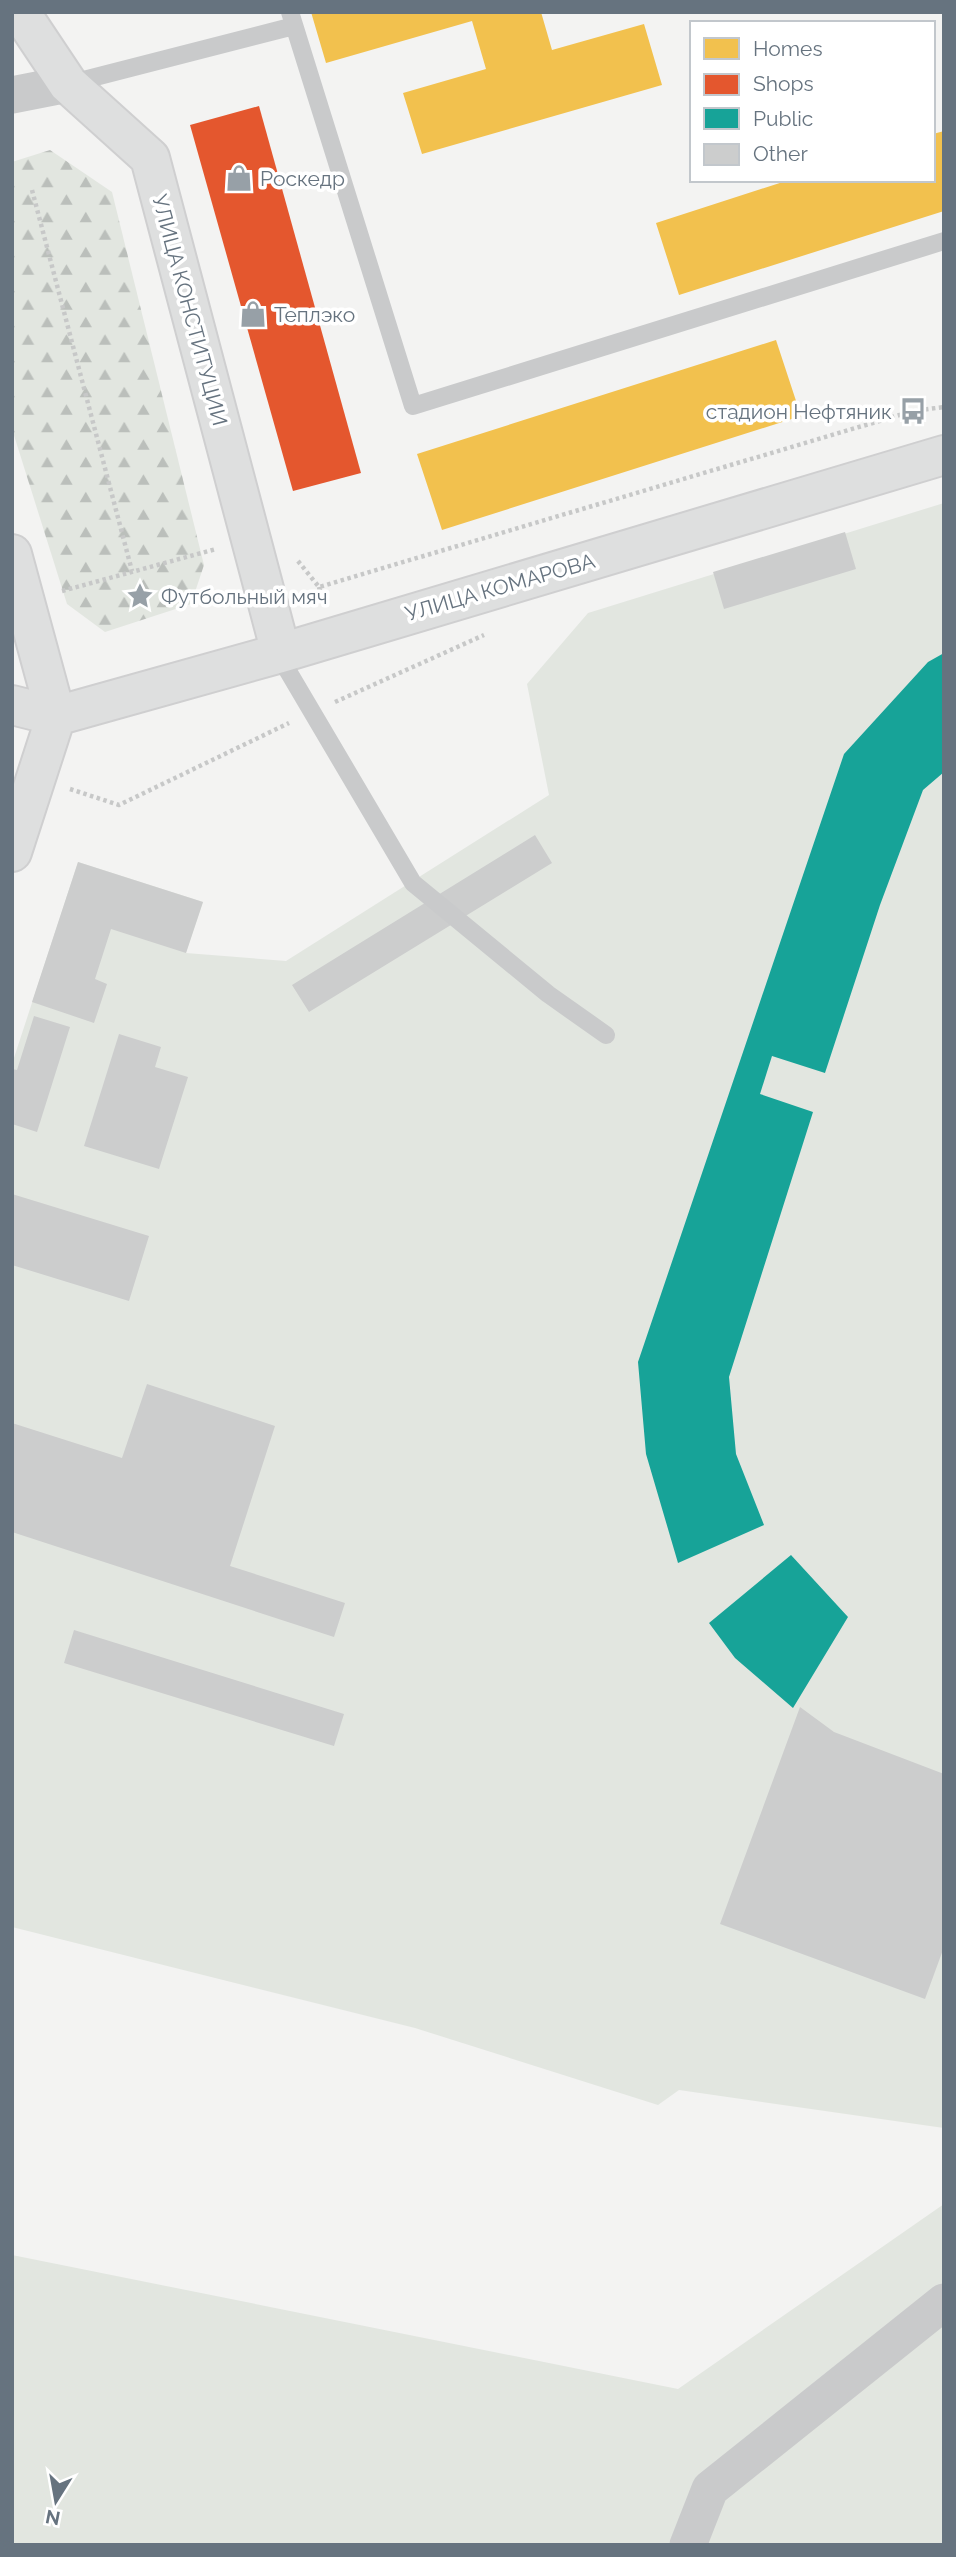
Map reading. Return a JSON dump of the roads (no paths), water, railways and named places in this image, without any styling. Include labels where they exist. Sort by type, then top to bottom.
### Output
[{"type":"main road","name":"УЛИЦА КОНСТИТУЦИИ","points":[[20,12],[68,84],[150,158],[281,653]]},
{"type":"main road","name":"УЛИЦА КОМАРОВА","points":[[55,716],[281,653],[944,455]]},
{"type":"main road","points":[[12,554],[55,716],[12,852]]},
{"type":"main road","points":[[12,705],[55,716]]},
{"type":"street","points":[[12,95],[68,84]]},
{"type":"street","points":[[688,2545],[710,2489],[944,2302]]},
{"type":"lane","points":[[68,84],[292,19],[413,405],[944,241]]},
{"type":"lane","points":[[281,653],[285,666],[413,883],[548,994],[606,1035]]},
{"type":"place","name":"Роскедр","points":[[239,178]]},
{"type":"place","name":"Теплэко","points":[[253,314]]},
{"type":"place","name":"стадион Нефтяник","points":[[913,411]]},
{"type":"place","name":"Футбольный мяч","points":[[140,596]]}]
